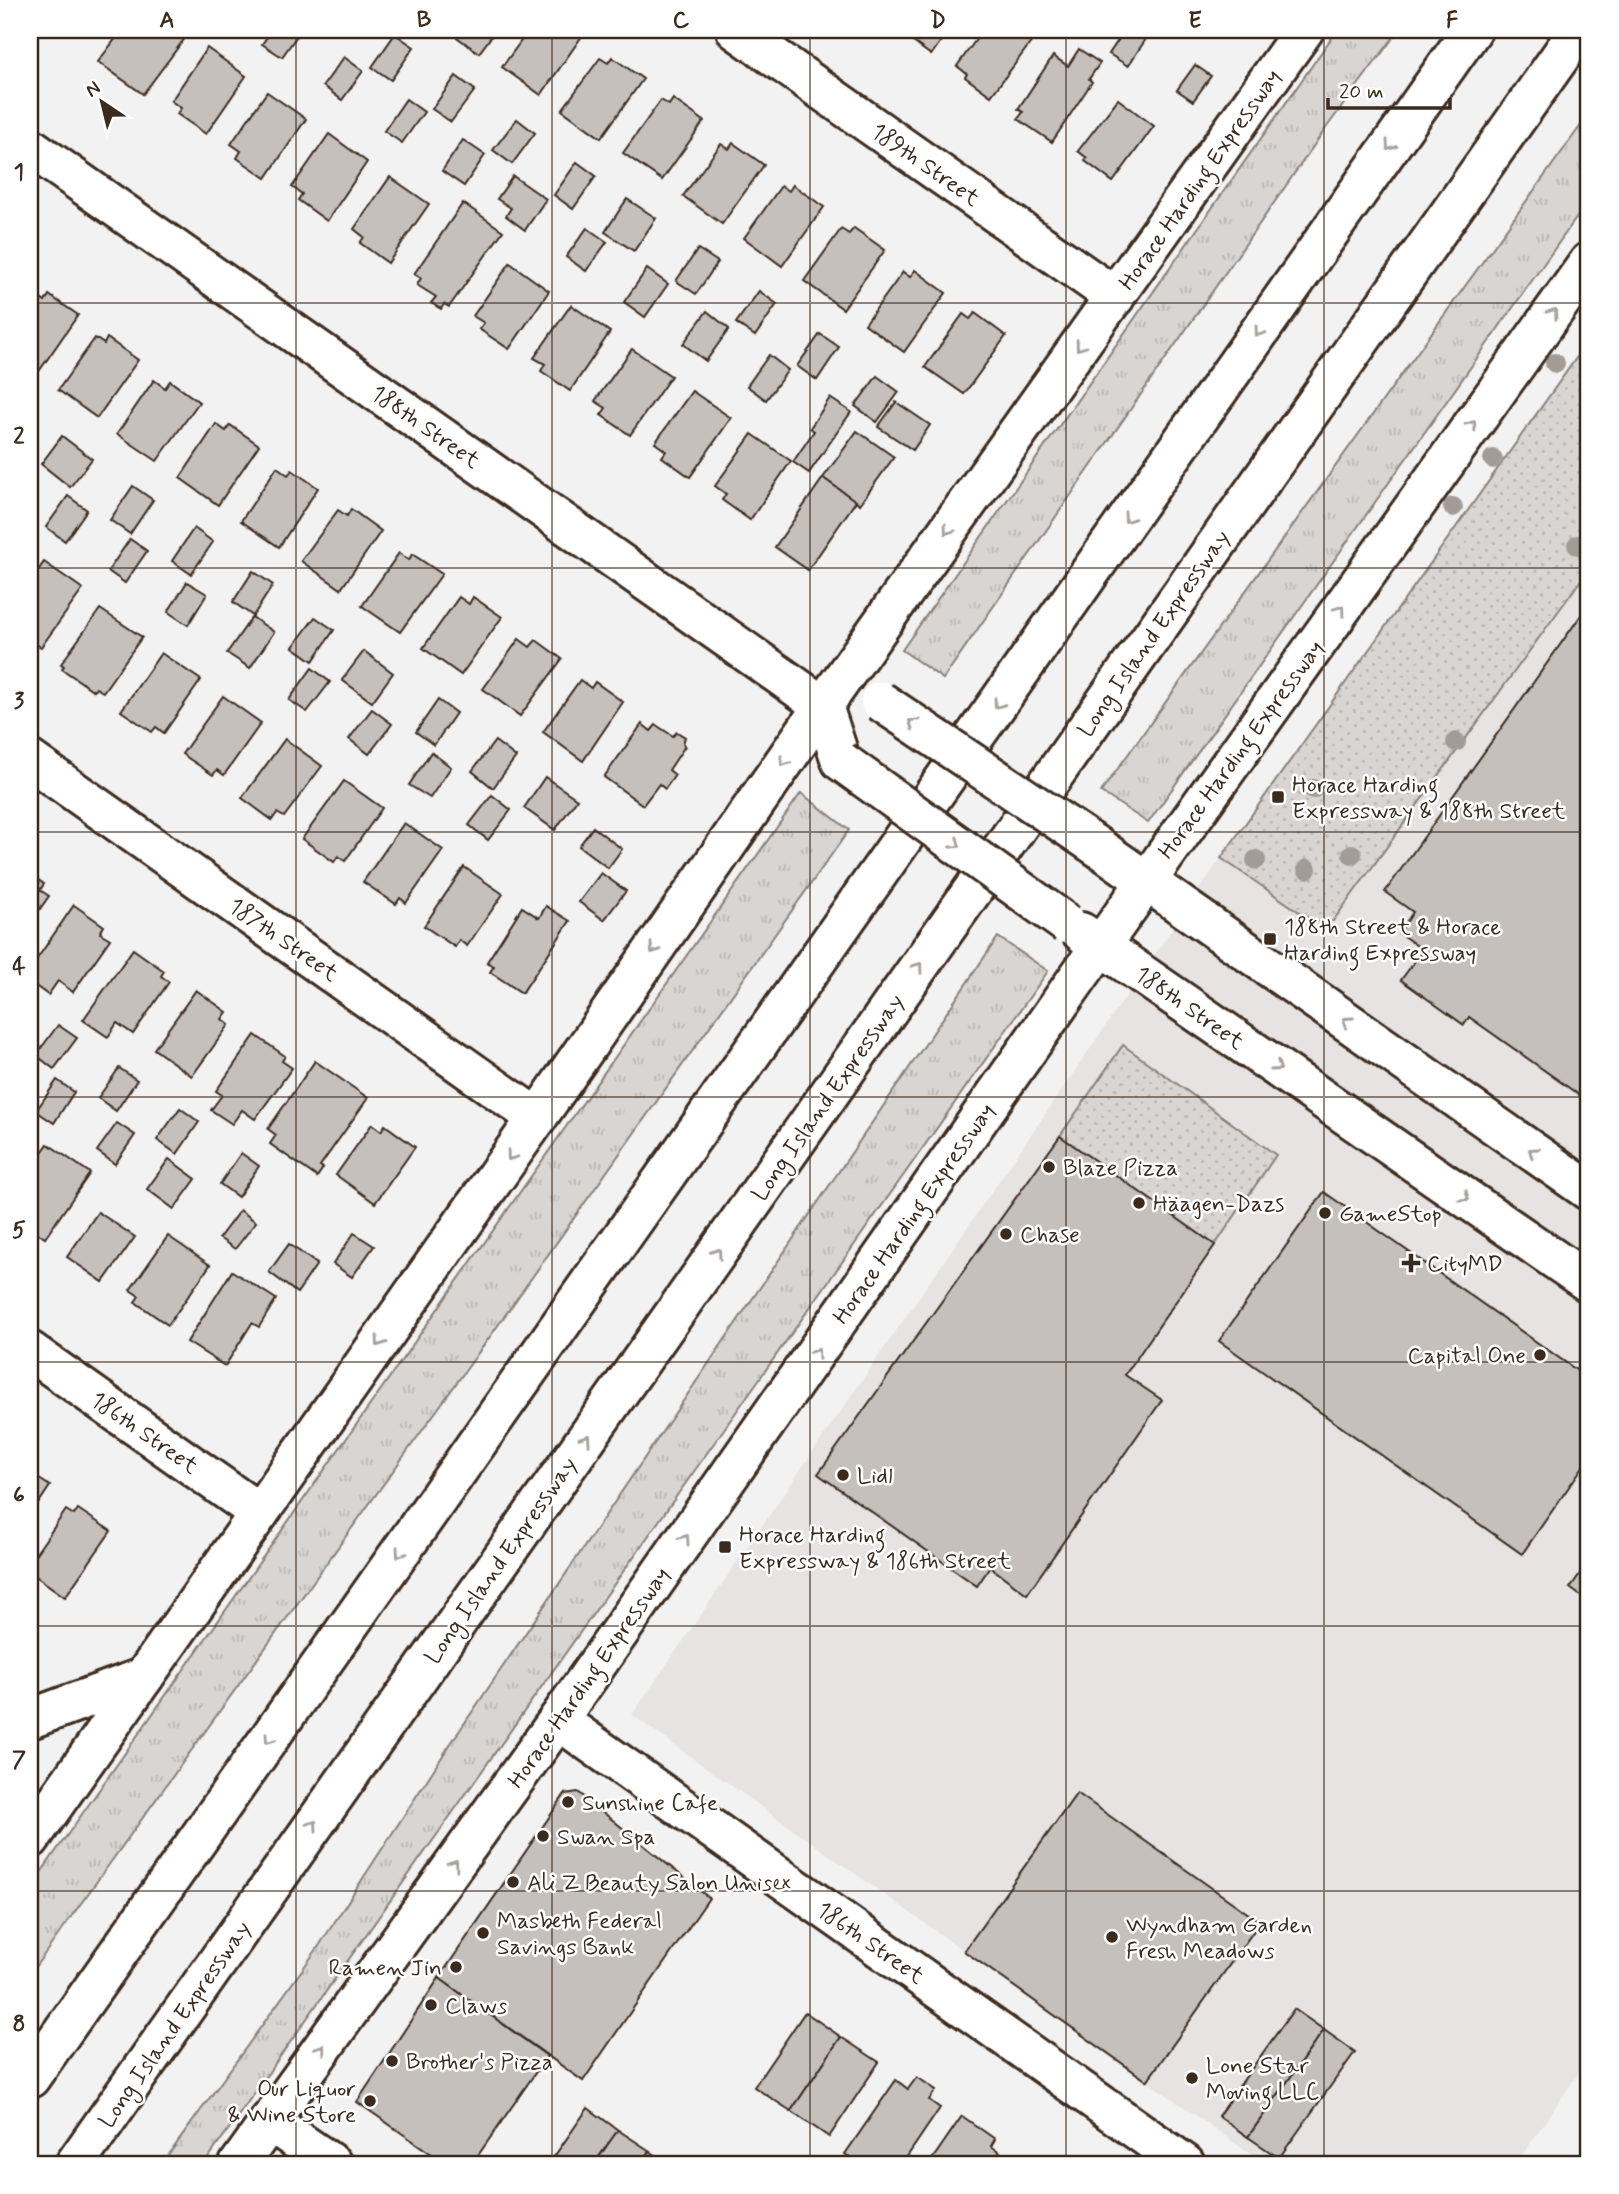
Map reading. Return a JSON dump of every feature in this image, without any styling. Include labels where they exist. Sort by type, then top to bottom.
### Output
[{"type":"main road","name":"189th Street","points":[[736,30],[1115,297]]},
{"type":"main road","name":"Horace Harding Expressway","points":[[30,1839],[823,706],[1304,30]]},
{"type":"main road","points":[[30,2078],[1472,30]]},
{"type":"main road","name":"Long Island Expressway","points":[[75,2164],[1579,30]]},
{"type":"main road","name":"188th Street","points":[[30,147],[823,706],[841,761],[1067,924],[1589,1283]]},
{"type":"main road","name":"Horace Harding Expressway","points":[[239,2164],[558,1720],[1101,945],[1589,262]]},
{"type":"main road","points":[[823,706],[880,701],[1147,880],[1589,1191]]},
{"type":"main road","name":"187th Street","points":[[30,760],[537,1118]]},
{"type":"main road","name":"186th Street","points":[[30,1351],[260,1513]]},
{"type":"main road","points":[[30,1719],[144,1677]]},
{"type":"main road","name":"186th Street","points":[[558,1720],[1185,2164]]},
{"type":"main road","points":[[30,2047],[175,1872]]},
{"type":"main road","points":[[104,2164],[274,1881]]},
{"type":"main road","points":[[269,2121],[332,2164]]},
{"type":"shaded area","points":[[1589,340],[1589,2058],[1516,2164],[1264,2164],[632,1715],[1221,858]]},
{"type":"green space","points":[[1337,30],[1399,30],[1326,128],[943,679],[902,650]]},
{"type":"green space","points":[[1589,114],[1589,200],[1148,823],[1101,792]]},
{"type":"green space","points":[[1589,340],[1589,569],[1333,921],[1314,922],[1221,858]]},
{"type":"green space","points":[[801,793],[849,830],[489,1338],[30,1974],[30,1888]]},
{"type":"green space","points":[[998,937],[1048,971],[204,2164],[162,2164],[317,1949],[449,1746]]},
{"type":"green space","points":[[1123,1045],[1276,1155],[1215,1245],[1060,1136]]},
{"type":"building","points":[[122,30],[191,30],[143,94],[98,62]]},
{"type":"building","points":[[272,30],[301,30],[282,57],[262,44]]},
{"type":"building","points":[[447,30],[496,30],[479,53]]},
{"type":"building","points":[[529,30],[574,30],[582,36],[541,95],[502,67]]},
{"type":"building","points":[[903,30],[949,30],[931,55],[901,33]]},
{"type":"building","points":[[983,30],[1017,30],[1032,41],[991,96],[965,77],[967,74],[957,66]]},
{"type":"building","points":[[1125,30],[1146,30],[1150,33],[1128,66],[1109,54]]},
{"type":"building","points":[[395,34],[414,47],[391,80],[372,67]]},
{"type":"building","points":[[207,48],[246,76],[206,134],[177,114],[181,108],[171,101]]},
{"type":"building","points":[[1079,49],[1100,63],[1089,79],[1092,82],[1052,142],[1018,119],[1023,112],[1018,109],[1053,56],[1068,66]]},
{"type":"building","points":[[344,57],[363,71],[342,100],[323,86]]},
{"type":"building","points":[[612,57],[643,79],[601,138],[562,110],[600,58],[608,63]]},
{"type":"building","points":[[1195,65],[1211,76],[1193,101],[1177,90]]},
{"type":"building","points":[[456,76],[475,90],[451,122],[432,109]]},
{"type":"building","points":[[267,92],[306,119],[266,178],[237,158],[241,151],[231,144]]},
{"type":"building","points":[[406,99],[424,112],[402,143],[384,131]]},
{"type":"building","points":[[673,99],[704,121],[662,180],[623,153],[661,100],[669,105]]},
{"type":"building","points":[[1118,99],[1154,126],[1113,182],[1085,161],[1087,158],[1078,151]]},
{"type":"building","points":[[517,119],[535,133],[512,164],[493,150]]},
{"type":"building","points":[[329,134],[367,162],[327,221],[298,200],[302,194],[292,187]]},
{"type":"building","points":[[463,140],[485,155],[464,186],[442,171]]},
{"type":"building","points":[[733,143],[764,165],[722,224],[683,196],[721,144],[729,149]]},
{"type":"building","points":[[577,162],[596,176],[573,209],[554,195]]},
{"type":"building","points":[[513,176],[546,199],[525,230],[506,216],[511,208],[497,199]]},
{"type":"building","points":[[390,177],[429,204],[388,263],[360,243],[364,237],[354,229]]},
{"type":"building","points":[[793,185],[824,207],[782,266],[744,238],[781,186],[789,191]]},
{"type":"building","points":[[627,199],[656,218],[634,251],[605,232]]},
{"type":"building","points":[[463,203],[503,231],[449,307],[444,304],[441,309],[431,303],[436,297],[417,285],[421,278],[414,274]]},
{"type":"building","points":[[587,228],[607,242],[586,271],[566,257]]},
{"type":"building","points":[[854,228],[885,250],[843,309],[804,281],[841,229],[849,234]]},
{"type":"building","points":[[698,249],[718,262],[696,294],[676,281]]},
{"type":"building","points":[[510,263],[549,291],[509,349],[479,329],[484,323],[473,316]]},
{"type":"building","points":[[647,269],[668,284],[645,317],[624,302]]},
{"type":"building","points":[[915,270],[946,293],[904,352],[865,324],[903,272],[910,277]]},
{"type":"building","points":[[759,291],[777,304],[755,336],[736,323]]},
{"type":"building","points":[[34,294],[45,302],[49,295],[78,315],[35,377],[30,373],[30,301]]},
{"type":"building","points":[[571,305],[610,332],[570,391],[541,371],[545,364],[534,358]]},
{"type":"building","points":[[707,311],[729,329],[706,361],[683,344]]},
{"type":"building","points":[[975,313],[1006,336],[964,394],[925,367],[963,314],[970,319]]},
{"type":"building","points":[[820,334],[839,347],[817,380],[797,366]]},
{"type":"building","points":[[95,338],[104,344],[107,338],[138,360],[97,418],[58,390]]},
{"type":"building","points":[[632,349],[671,376],[630,435],[601,415],[606,408],[595,401]]},
{"type":"building","points":[[769,355],[788,370],[766,400],[747,386]]},
{"type":"building","points":[[877,376],[899,392],[877,422],[855,406]]},
{"type":"building","points":[[154,380],[165,388],[170,381],[199,402],[157,461],[117,434]]},
{"type":"building","points":[[692,391],[731,418],[690,477],[662,457],[666,451],[655,443]]},
{"type":"building","points":[[830,398],[851,412],[809,473],[793,462],[814,431],[810,428]]},
{"type":"building","points":[[896,402],[930,425],[913,450],[878,427]]},
{"type":"building","points":[[216,424],[226,431],[230,425],[259,445],[218,505],[180,478]]},
{"type":"building","points":[[857,431],[894,457],[860,504],[823,478]]},
{"type":"building","points":[[752,434],[791,461],[750,520],[722,500],[726,494],[715,486]]},
{"type":"building","points":[[62,436],[92,459],[70,487],[41,464]]},
{"type":"building","points":[[277,467],[288,475],[292,470],[318,488],[279,547],[241,521]]},
{"type":"building","points":[[823,478],[856,501],[808,570],[775,547]]},
{"type":"building","points":[[133,486],[153,500],[130,534],[110,520]]},
{"type":"building","points":[[68,496],[87,510],[65,541],[46,527]]},
{"type":"building","points":[[351,509],[381,531],[341,589],[301,561],[338,510],[347,516]]},
{"type":"building","points":[[194,528],[213,542],[191,574],[172,561]]},
{"type":"building","points":[[130,539],[147,551],[125,583],[108,571]]},
{"type":"building","points":[[399,553],[409,560],[412,554],[442,574],[400,632],[362,606]]},
{"type":"building","points":[[44,562],[83,589],[41,647],[34,643],[30,648],[30,582]]},
{"type":"building","points":[[253,571],[273,585],[253,616],[233,602]]},
{"type":"building","points":[[187,582],[207,594],[188,625],[168,612]]},
{"type":"building","points":[[459,597],[469,604],[473,597],[502,617],[461,675],[423,648]]},
{"type":"building","points":[[1589,604],[1589,1102],[1469,1017],[1464,1025],[1401,980],[1423,950],[1399,933],[1413,912],[1385,892]]},
{"type":"building","points":[[100,609],[142,637],[103,692],[96,688],[94,691],[62,669],[64,666],[61,664]]},
{"type":"building","points":[[252,617],[274,632],[250,668],[227,653]]},
{"type":"building","points":[[315,617],[334,630],[313,661],[293,647]]},
{"type":"building","points":[[519,639],[530,647],[536,640],[562,659],[520,716],[483,689]]},
{"type":"building","points":[[364,651],[393,673],[372,702],[342,680]]},
{"type":"building","points":[[161,653],[201,680],[164,733],[156,727],[152,732],[121,711]]},
{"type":"building","points":[[312,668],[330,682],[307,712],[289,700]]},
{"type":"building","points":[[580,680],[591,688],[595,682],[623,702],[583,761],[543,732]]},
{"type":"building","points":[[223,696],[261,723],[224,775],[217,770],[213,775],[182,754]]},
{"type":"building","points":[[438,700],[456,713],[434,745],[416,732]]},
{"type":"building","points":[[372,709],[392,724],[369,754],[349,739]]},
{"type":"building","points":[[642,724],[651,731],[656,725],[673,736],[677,732],[685,737],[685,746],[669,770],[675,775],[665,789],[659,784],[643,805],[604,777]]},
{"type":"building","points":[[285,739],[322,766],[284,817],[277,813],[272,820],[242,798]]},
{"type":"building","points":[[495,741],[516,757],[493,788],[472,771]]},
{"type":"building","points":[[431,752],[451,767],[430,798],[409,785]]},
{"type":"building","points":[[545,777],[577,799],[555,830],[524,808]]},
{"type":"building","points":[[344,781],[382,808],[345,861],[338,856],[334,862],[302,839]]},
{"type":"building","points":[[492,795],[511,810],[488,840],[469,825]]},
{"type":"building","points":[[404,823],[443,850],[406,903],[400,898],[396,904],[363,882]]},
{"type":"building","points":[[593,827],[622,849],[608,868],[579,846]]},
{"type":"building","points":[[464,867],[503,894],[467,946],[459,940],[455,947],[424,926]]},
{"type":"building","points":[[601,873],[626,891],[604,920],[579,902]]},
{"type":"building","points":[[30,874],[44,884],[40,890],[49,896],[30,923]]},
{"type":"building","points":[[74,905],[104,926],[100,933],[110,939],[73,992],[58,981],[48,995],[30,982],[30,969]]},
{"type":"building","points":[[546,906],[570,921],[522,993],[490,972],[494,966],[487,962],[522,907],[539,918]]},
{"type":"building","points":[[133,949],[164,971],[161,976],[169,982],[133,1034],[117,1023],[108,1037],[83,1020]]},
{"type":"building","points":[[196,990],[227,1012],[222,1019],[229,1025],[192,1076],[154,1049]]},
{"type":"building","points":[[58,1025],[77,1038],[54,1069],[36,1055]]},
{"type":"building","points":[[255,1035],[285,1056],[282,1061],[292,1068],[255,1119],[242,1110],[232,1124],[211,1110],[222,1095],[216,1091]]},
{"type":"building","points":[[315,1061],[368,1098],[320,1166],[323,1168],[317,1177],[270,1144],[276,1135],[268,1129]]},
{"type":"building","points":[[119,1068],[137,1080],[116,1111],[98,1098]]},
{"type":"building","points":[[57,1080],[74,1092],[54,1123],[36,1111]]},
{"type":"building","points":[[180,1108],[199,1122],[177,1154],[157,1140]]},
{"type":"building","points":[[117,1123],[135,1135],[115,1164],[97,1151]]},
{"type":"building","points":[[372,1124],[381,1131],[385,1125],[415,1147],[375,1203],[336,1175]]},
{"type":"building","points":[[1060,1136],[1215,1245],[1125,1375],[1162,1400],[1027,1594],[990,1567],[977,1586],[818,1474]]},
{"type":"building","points":[[48,1144],[90,1173],[45,1238],[30,1228],[30,1169]]},
{"type":"building","points":[[241,1153],[259,1166],[238,1197],[220,1184]]},
{"type":"building","points":[[169,1159],[196,1179],[174,1209],[147,1189]]},
{"type":"building","points":[[1324,1192],[1589,1379],[1589,1458],[1522,1554],[1219,1341]]},
{"type":"building","points":[[240,1210],[256,1222],[235,1249],[219,1238]]},
{"type":"building","points":[[98,1212],[135,1237],[103,1282],[67,1257]]},
{"type":"building","points":[[354,1233],[374,1246],[352,1277],[333,1264]]},
{"type":"building","points":[[168,1236],[210,1265],[168,1325],[135,1302],[139,1296],[130,1290]]},
{"type":"building","points":[[289,1244],[317,1264],[297,1293],[269,1272]]},
{"type":"building","points":[[232,1271],[276,1299],[259,1327],[252,1323],[225,1366],[187,1342]]},
{"type":"building","points":[[30,1473],[50,1486],[30,1516]]},
{"type":"building","points":[[78,1509],[111,1531],[65,1597],[30,1572],[30,1562],[66,1510],[74,1515]]},
{"type":"building","points":[[1589,1561],[1589,1602],[1570,1588]]},
{"type":"building","points":[[578,1792],[709,1898],[583,2081],[439,1978],[565,1794]]},
{"type":"building","name":"Wyndham Garden Fresh Meadows","points":[[1077,1793],[1260,1922],[1147,2081],[964,1951]]},
{"type":"building","points":[[439,1978],[547,2056],[472,2164],[446,2164],[357,2102]]},
{"type":"building","points":[[1294,2009],[1324,2030],[1248,2137],[1218,2116]]},
{"type":"building","points":[[805,2012],[841,2037],[791,2111],[754,2087]]},
{"type":"building","points":[[1324,2030],[1355,2052],[1279,2158],[1248,2137]]},
{"type":"building","points":[[841,2037],[879,2062],[829,2137],[791,2111]]},
{"type":"building","points":[[917,2077],[936,2090],[929,2100],[940,2108],[902,2164],[859,2164],[845,2154],[896,2080],[908,2089]]},
{"type":"building","points":[[588,2108],[618,2130],[594,2164],[549,2164]]},
{"type":"building","points":[[962,2116],[995,2139],[991,2146],[1000,2152],[991,2164],[929,2164]]},
{"type":"building","points":[[618,2130],[650,2151],[641,2164],[594,2164]]},
{"type":"building","points":[[650,2151],[668,2164],[641,2164]]},
{"type":"place","name":"Horace Harding Expressway & 188th Street","points":[[1278,797]]},
{"type":"place","name":"188th Street & Horace Harding Expressway","points":[[1270,939]]},
{"type":"place","name":"Blaze Pizza","points":[[1049,1167]]},
{"type":"place","name":"Häagen-Dazs","points":[[1139,1203]]},
{"type":"place","name":"GameStop","points":[[1325,1213]]},
{"type":"place","name":"Chase","points":[[1006,1234]]},
{"type":"place","name":"CityMD","points":[[1411,1263]]},
{"type":"place","name":"Capital One","points":[[1540,1355]]},
{"type":"place","name":"Lidl","points":[[843,1475]]},
{"type":"place","name":"Horace Harding Expressway & 186th Street","points":[[725,1547]]},
{"type":"place","name":"Sunshine Cafe","points":[[568,1802]]},
{"type":"place","name":"Swan Spa","points":[[543,1836]]},
{"type":"place","name":"Ali Z Beauty Salon Unisex","points":[[513,1882]]},
{"type":"place","name":"Masbeth Federal Savings Bank","points":[[483,1933]]},
{"type":"place","name":"Wyndham Garden Fresh Meadows","points":[[1112,1937]]},
{"type":"place","name":"Ramen Jin","points":[[456,1967]]},
{"type":"place","name":"Claws","points":[[431,2005]]},
{"type":"place","name":"Brother's Pizza","points":[[392,2061]]},
{"type":"place","name":"Lone Star Moving LLC","points":[[1192,2078]]},
{"type":"place","name":"Our Liquor & Wine Store","points":[[370,2101]]}]
